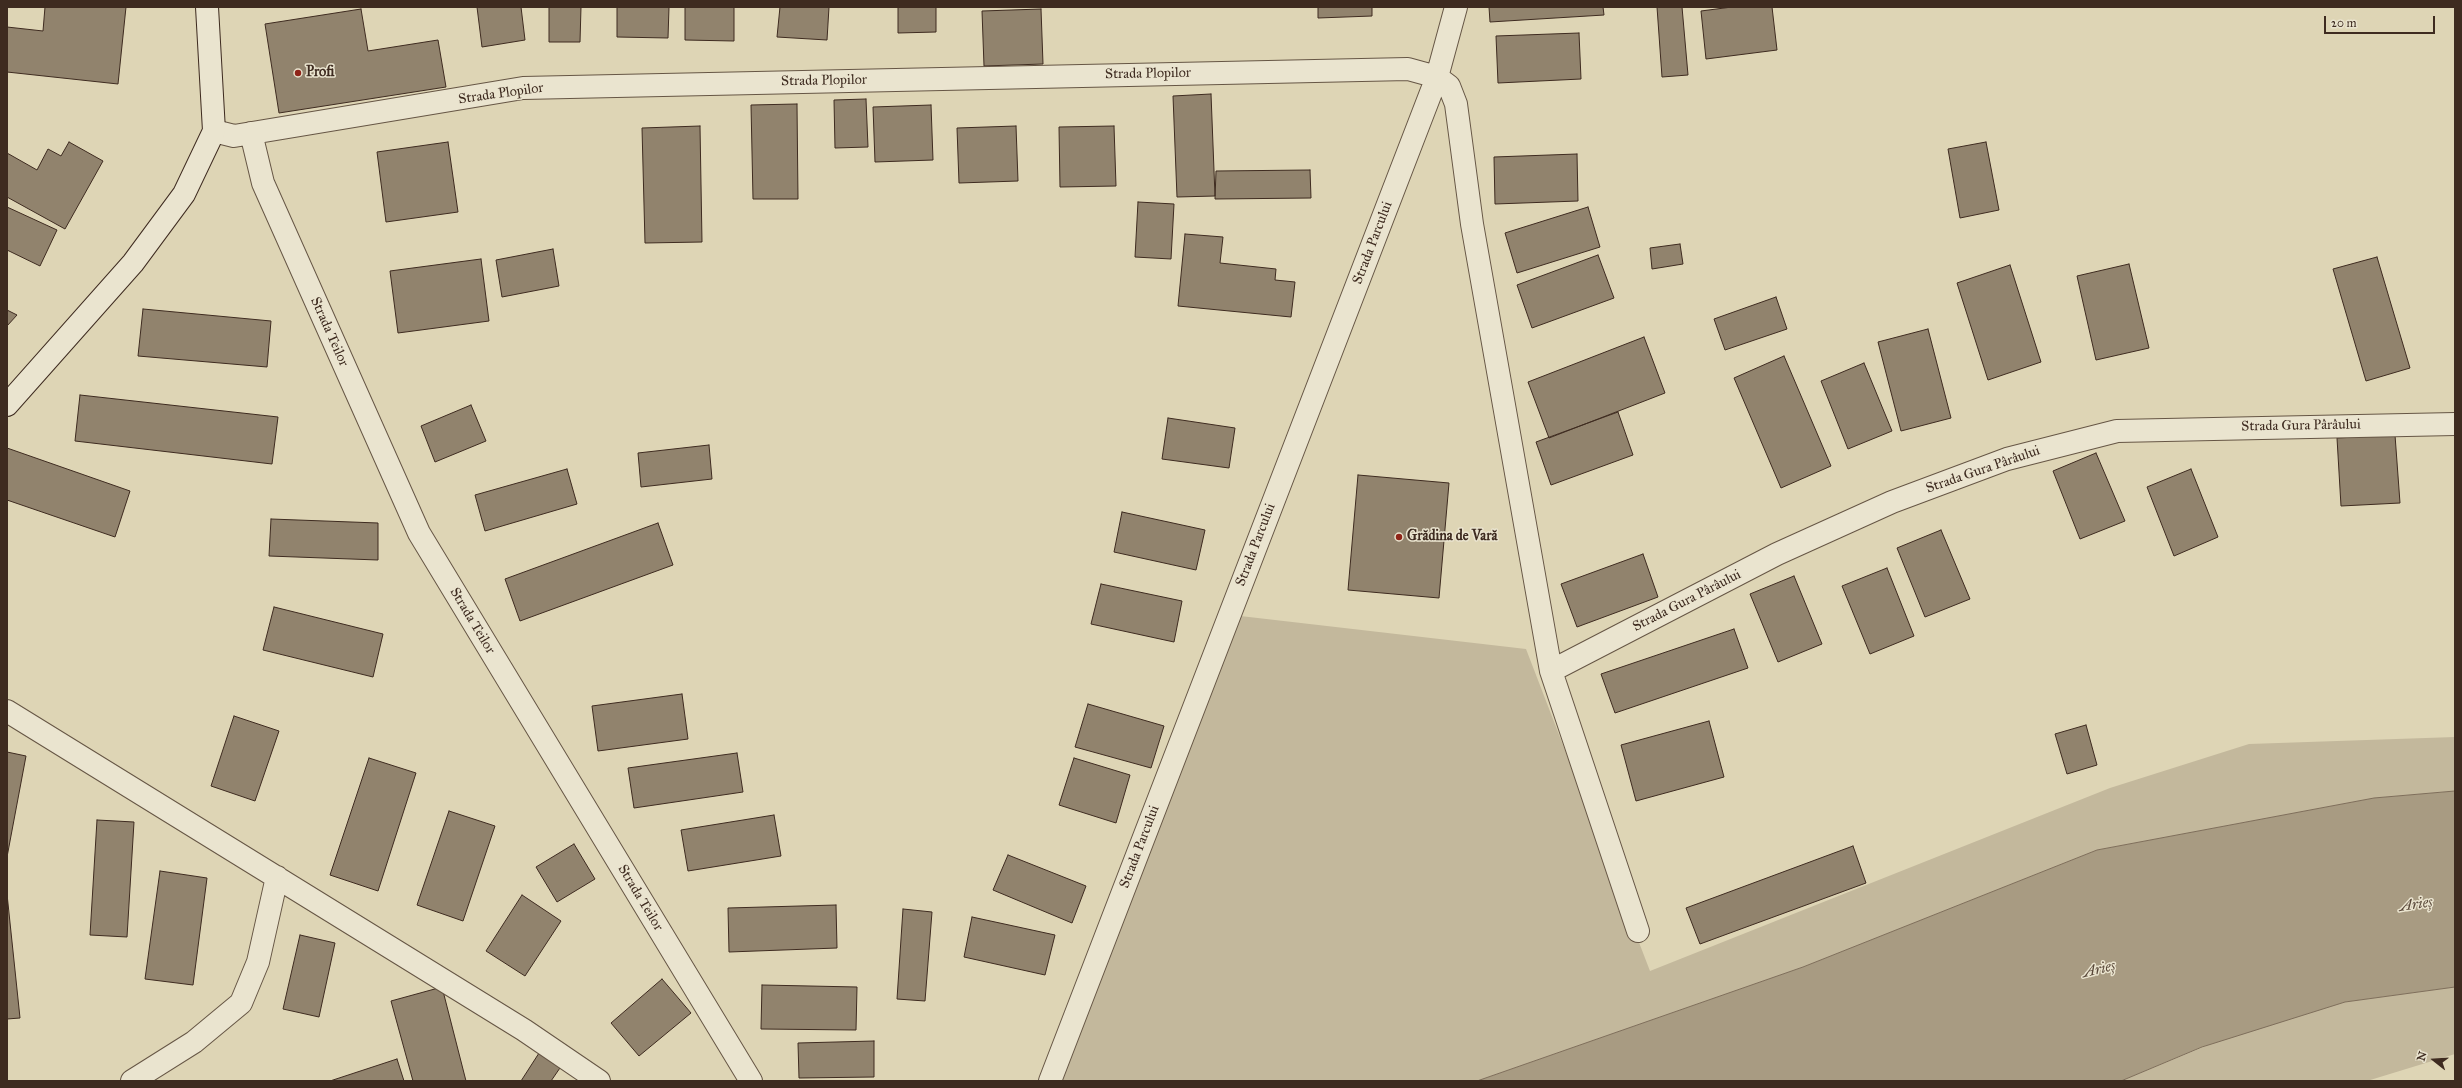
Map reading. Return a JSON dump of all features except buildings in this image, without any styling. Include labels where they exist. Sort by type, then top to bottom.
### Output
[{"type":"street","points":[[7,405],[133,263],[184,194],[214,131],[207,7]]},
{"type":"street","name":"Strada Parcului","points":[[1050,1081],[1437,77],[1456,7]]},
{"type":"street","name":"Strada Plopilor","points":[[214,131],[234,136],[522,88],[1408,69],[1437,77]]},
{"type":"street","points":[[1437,77],[1449,86],[1456,104],[1472,224],[1551,671],[1638,931]]},
{"type":"street","name":"Strada Teilor","points":[[251,133],[263,184],[419,533],[751,1081]]},
{"type":"street","name":"Strada Gura Pârâului","points":[[1551,671],[1777,554],[1892,502],[2007,459],[2117,431],[2455,424]]},
{"type":"street","points":[[7,711],[524,1030],[599,1081]]},
{"type":"street","points":[[132,1081],[194,1042],[242,1003],[258,962],[277,878]]},
{"type":"shaded area","points":[[1223,614],[1526,649],[1650,971],[2110,788],[2249,744],[2455,737],[2455,791],[2374,798],[2097,850],[1803,967],[1477,1081],[1039,1081]]},
{"type":"shaded area","points":[[2455,987],[2455,1054],[2367,1081],[2121,1081],[2235,1034],[2345,1002]]},
{"type":"water","name":"Arieș","points":[[2455,791],[2455,987],[2345,1002],[2202,1047],[2121,1081],[1477,1081],[1803,967],[2097,850],[2374,798]]},
{"type":"place","name":"Profi","points":[[298,73]]},
{"type":"place","name":"Grădina de Vară","points":[[1399,537]]}]
